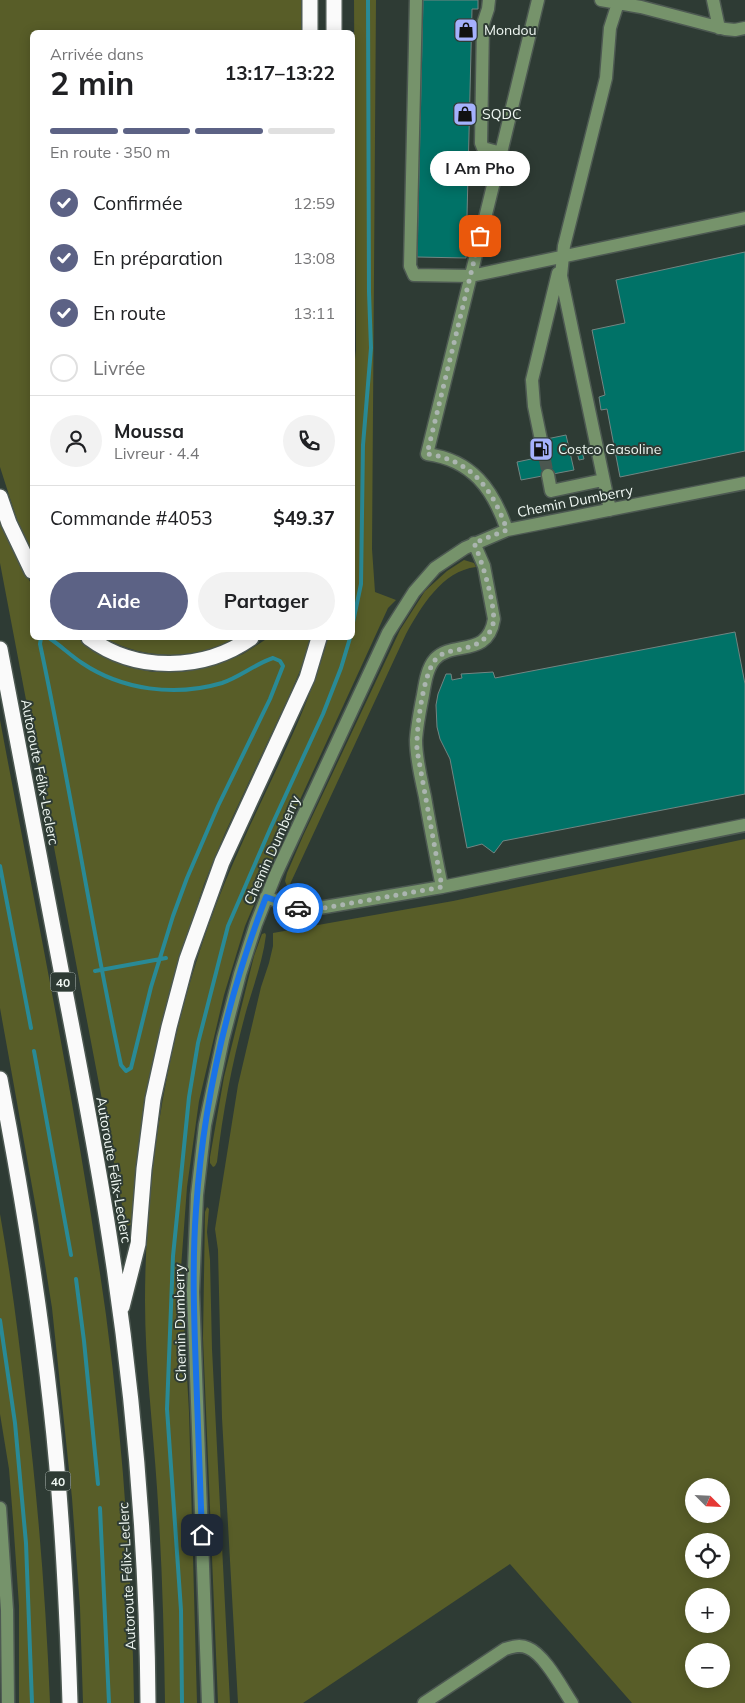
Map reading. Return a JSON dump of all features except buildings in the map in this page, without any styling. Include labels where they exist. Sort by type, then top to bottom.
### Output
[{"type":"highway","points":[[310,0],[310,30]]},
{"type":"highway","points":[[334,0],[334,30]]},
{"type":"highway","points":[[0,496],[9,524],[30,567]]},
{"type":"highway","points":[[92,640],[127,657],[151,663],[165,664],[191,662],[216,656],[248,640]]},
{"type":"highway","points":[[120,1316],[138,1244],[144,1169],[153,1099],[187,959],[222,862],[307,678],[318,640]]},
{"type":"highway","name":"Autoroute Félix-Leclerc","points":[[0,649],[90,1124],[108,1230],[132,1420],[147,1630],[148,1703]]},
{"type":"highway","name":"40","points":[[0,1079],[24,1207],[51,1408],[60,1500],[70,1703]]},
{"type":"street","points":[[416,0],[411,270],[414,274],[471,276],[745,218]]},
{"type":"street","points":[[489,0],[483,28],[481,142],[483,148],[501,153]]},
{"type":"street","points":[[507,530],[495,499],[479,479],[460,464],[444,457],[427,454],[538,0]]},
{"type":"street","points":[[601,0],[619,2],[719,28],[731,30],[745,28]]},
{"type":"street","points":[[713,0],[719,28]]},
{"type":"street","points":[[541,440],[534,406],[532,380],[606,78],[610,28],[619,2]]},
{"type":"street","points":[[562,256],[562,286],[610,510]]},
{"type":"street","points":[[548,475],[550,491],[603,480]]},
{"type":"street","name":"Chemin Dumberry","points":[[208,1703],[193,1292],[197,1195],[202,1148],[216,1068],[240,974],[266,897],[377,655],[396,619],[414,592],[436,568],[453,554],[474,543],[507,530],[745,483]]},
{"type":"street","points":[[442,887],[419,769],[417,732],[424,691],[432,664],[444,653],[470,647],[482,641],[493,624],[494,619],[484,566],[474,543]]},
{"type":"street","points":[[266,897],[292,907],[313,909],[442,887],[745,825]]},
{"type":"street","points":[[0,1508],[7,1626],[8,1703]]},
{"type":"street","points":[[424,1703],[505,1649],[513,1646],[528,1648],[541,1658],[572,1703]]},
{"type":"green space","points":[[0,0],[301,0],[302,30],[30,30],[30,549],[17,520],[0,467]]},
{"type":"green space","points":[[354,0],[376,0],[372,549],[375,592],[396,600],[388,608],[276,852],[245,926],[224,995],[199,1101],[187,1187],[181,1268],[189,1412],[197,1703],[165,1703],[160,1542],[145,1325],[145,1269],[152,1172],[161,1107],[174,1044],[187,992],[212,915],[254,816],[301,716],[327,640],[355,640]]},
{"type":"green space","points":[[0,518],[19,563],[30,582],[30,640],[80,640],[128,667],[153,672],[182,672],[216,665],[243,654],[265,640],[310,640],[305,659],[290,694],[225,833],[204,884],[170,990],[144,1106],[131,1225],[126,1226],[0,563]]},
{"type":"green space","points":[[464,560],[474,563],[476,567],[453,575],[443,583],[418,613],[406,634],[289,887],[287,886],[285,881],[287,873],[303,836],[400,630],[425,591],[447,571]]},
{"type":"green space","points":[[109,640],[232,640],[205,651],[171,655],[137,651]]},
{"type":"green space","points":[[0,720],[70,1091],[106,1315],[126,1509],[134,1703],[83,1703],[80,1607],[72,1498],[52,1308],[0,1008]]},
{"type":"green space","points":[[745,839],[745,1703],[632,1703],[510,1564],[303,1703],[238,1703],[222,1418],[218,1250],[215,1229],[238,1085],[261,987],[273,946],[273,933],[453,901]]},
{"type":"green space","points":[[265,933],[263,954],[233,1065],[225,1104],[217,1162],[213,1167],[210,1163],[210,1157],[224,1077],[254,956],[262,934]]},
{"type":"green space","points":[[207,1207],[209,1209],[207,1232],[210,1260],[212,1349],[230,1703],[218,1703],[203,1338],[205,1212]]},
{"type":"green space","points":[[0,1214],[18,1331],[34,1477],[44,1590],[50,1703],[19,1703],[19,1606],[9,1469],[0,1414]]},
{"type":"waterway","points":[[355,613],[361,584],[363,445],[371,348],[369,292],[368,0]]},
{"type":"waterway","points":[[41,640],[110,1012],[121,1065],[126,1071],[131,1068],[151,987],[187,878],[218,806],[270,699],[283,666],[280,661],[273,658],[222,683],[186,690],[149,688],[131,685],[98,672],[52,640]]},
{"type":"waterway","points":[[182,1703],[181,1610],[167,1409],[173,1256],[189,1097],[198,1043],[228,926],[323,714],[349,640]]},
{"type":"waterway","points":[[0,866],[31,1028]]},
{"type":"waterway","points":[[95,971],[166,958]]},
{"type":"waterway","points":[[34,1051],[71,1255]]},
{"type":"waterway","points":[[76,1279],[98,1484]]},
{"type":"waterway","points":[[0,1320],[15,1423],[26,1543],[32,1703]]},
{"type":"waterway","points":[[100,1508],[109,1703]]},
{"type":"tunnel","points":[[541,440],[548,475]]},
{"type":"way so far","points":[[298,908],[324,908],[442,887],[419,769],[416,741],[423,696],[428,673],[435,660],[444,653],[470,647],[482,641],[491,630],[494,619],[487,580],[484,566],[474,543],[507,530],[495,499],[486,486],[472,472],[444,457],[427,454],[480,236]]},
{"type":"place","name":"Mondou","points":[[466,30]]},
{"type":"place","name":"SQDC","points":[[465,114]]},
{"type":"place","name":"I Am Pho","points":[[480,236]]},
{"type":"place","name":"Costco Gasoline","points":[[541,449]]},
{"type":"route","points":[[202,1535],[193,1292],[195,1212],[205,1125],[230,1010],[266,897],[298,908]]}]
